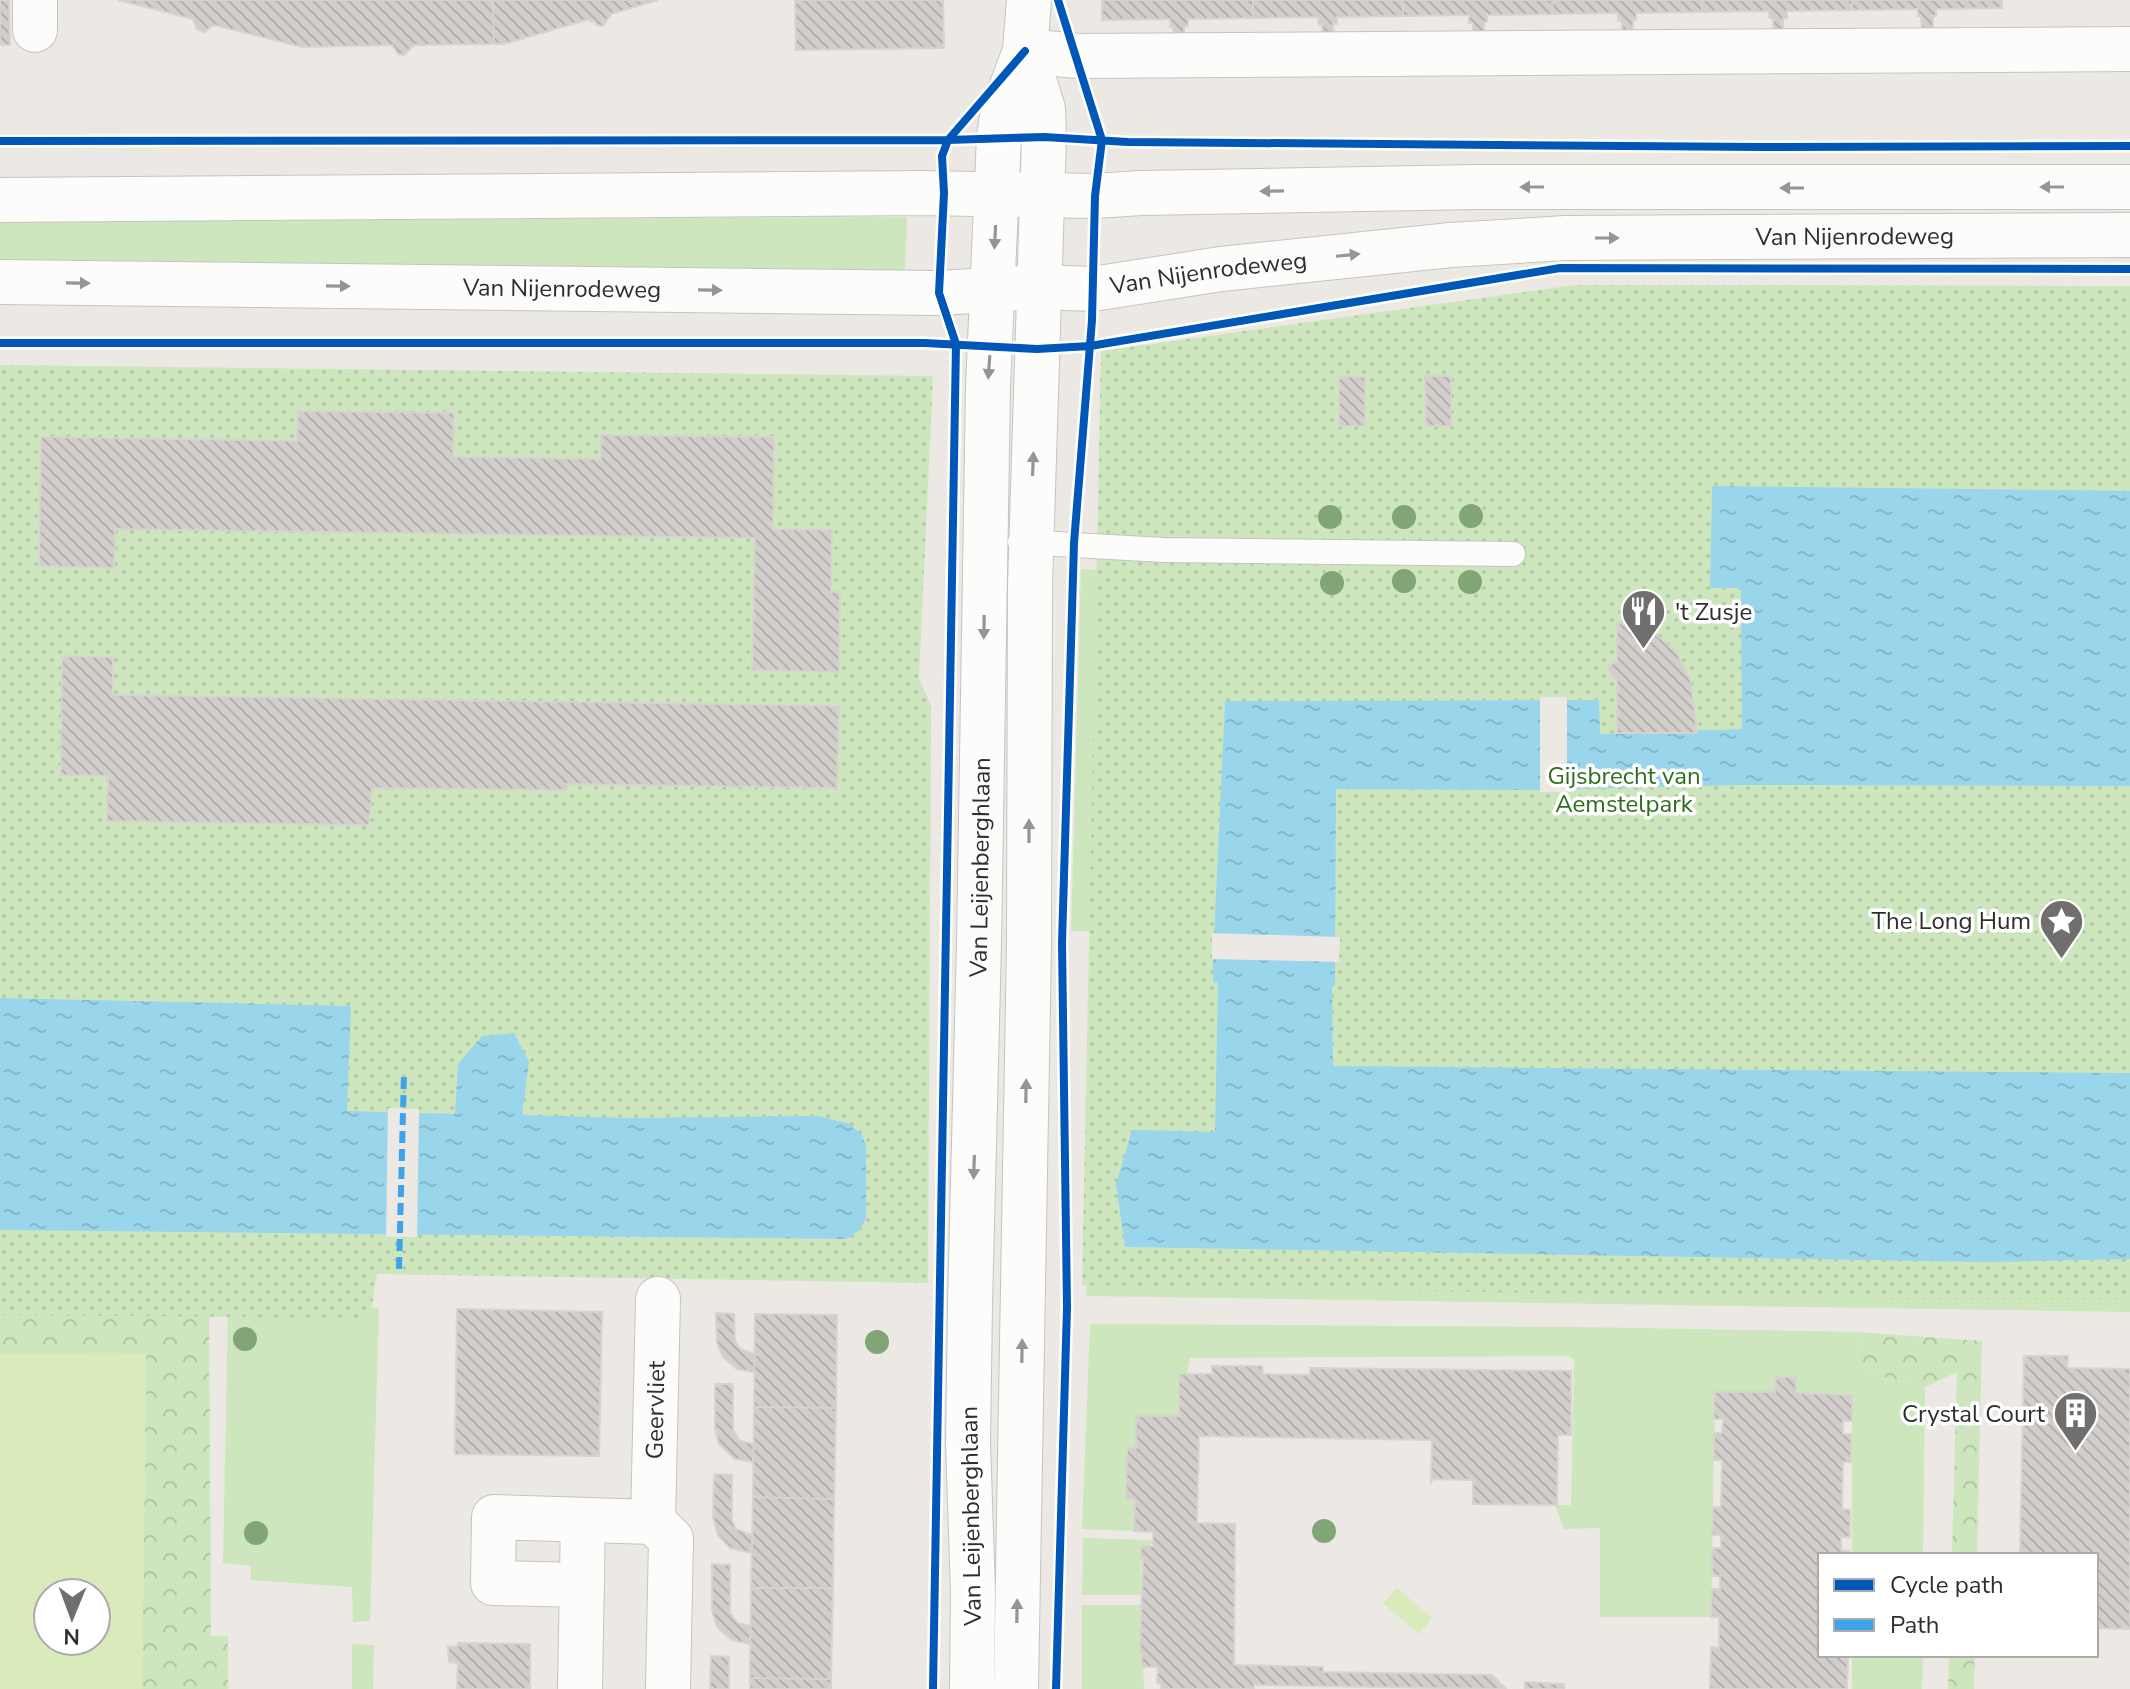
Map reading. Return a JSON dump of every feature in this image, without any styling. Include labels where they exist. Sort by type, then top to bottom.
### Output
[{"type":"street","name":"Van Leijenberghlaan","points":[[972,1689],[969,1335],[988,387],[999,137],[1003,110],[1025,51],[1029,0]]},
{"type":"street","points":[[1025,51],[1091,56],[2130,49]]},
{"type":"street","name":"Van Leijenberghlaan","points":[[1016,1689],[1029,959],[1031,542],[1043,109],[1025,51]]},
{"type":"street","name":"Van Nijenrodeweg","points":[[0,200],[1042,195],[1475,187],[2130,187]]},
{"type":"street","name":"Van Nijenrodeweg","points":[[0,282],[939,293],[1039,287],[1093,289],[1236,267],[1451,245],[1566,238],[2130,235]]},
{"type":"street","name":"Geervliet","points":[[653,1522],[658,1299]]},
{"type":"street","points":[[582,1585],[493,1583],[494,1517],[653,1522],[671,1539],[668,1689]]},
{"type":"street","points":[[580,1689],[583,1520]]},
{"type":"lane","points":[[986,541],[1164,550],[1513,554]]},
{"type":"green space","points":[[907,217],[905,275],[0,279],[0,222]]},
{"type":"green space","name":"Gijsbrecht van Aemstelpark","points":[[1575,285],[2130,286],[2130,1299],[1893,1299],[1082,1285],[1101,351]]},
{"type":"green space","points":[[0,365],[933,376],[919,678],[931,706],[928,1283],[377,1274],[370,1318],[0,1315]]},
{"type":"green space","points":[[1081,569],[1139,571],[1134,932],[1071,931]]},
{"type":"green space","points":[[1090,1183],[2130,1259],[2130,1312],[1086,1296]]},
{"type":"green space","points":[[0,1304],[209,1308],[211,1636],[228,1636],[228,1689],[142,1689],[146,1353],[0,1354]]},
{"type":"green space","points":[[228,1306],[379,1308],[370,1621],[353,1622],[352,1587],[251,1580],[251,1566],[223,1563]]},
{"type":"green space","points":[[1090,1324],[1857,1332],[1858,1370],[1925,1387],[1923,1553],[1852,1553],[1852,1394],[1715,1392],[1711,1617],[1600,1617],[1600,1528],[1564,1529],[1555,1505],[1571,1505],[1574,1359],[1568,1356],[1190,1358],[1179,1417],[1136,1416],[1134,1531],[1082,1529]]},
{"type":"green space","points":[[1857,1332],[1982,1341],[1977,1553],[1952,1553],[1957,1372],[1925,1387],[1858,1370]]},
{"type":"green space","points":[[146,1353],[142,1689],[0,1689],[0,1354]]},
{"type":"green space","points":[[1083,1538],[1153,1540],[1141,1560],[1141,1595],[1082,1595]]},
{"type":"green space","points":[[1397,1588],[1432,1618],[1419,1634],[1383,1603]]},
{"type":"green space","points":[[1082,1605],[1141,1605],[1144,1689],[1082,1689]]},
{"type":"green space","points":[[352,1644],[374,1645],[373,1689],[352,1689]]},
{"type":"green space","points":[[1852,1657],[1923,1657],[1922,1689],[1852,1689]]},
{"type":"green space","points":[[1949,1657],[1975,1657],[1974,1689],[1948,1689]]},
{"type":"water","points":[[1712,486],[2130,491],[2130,786],[1741,785],[1535,790],[1336,789],[1333,1066],[2130,1073],[2130,1259],[1986,1262],[1125,1247],[1116,1184],[1132,1130],[1215,1132],[1218,983],[1213,982],[1213,959],[1225,701],[1599,700],[1600,734],[1742,729],[1741,588],[1710,588]]},
{"type":"water","points":[[0,998],[351,1006],[347,1111],[455,1114],[458,1064],[482,1036],[514,1033],[529,1062],[522,1115],[629,1118],[818,1116],[850,1124],[861,1134],[866,1145],[866,1219],[858,1231],[847,1239],[0,1230]]},
{"type":"pier","points":[[1540,697],[1567,697],[1567,792],[1540,792]]},
{"type":"pier","points":[[1212,933],[1340,937],[1339,962],[1212,959]]},
{"type":"pier","points":[[388,1108],[419,1109],[417,1237],[386,1237]]},
{"type":"building","points":[[0,0],[9,0],[10,45],[0,45]]},
{"type":"building","points":[[118,0],[493,0],[494,44],[414,45],[404,55],[398,54],[392,45],[302,47],[214,25],[204,32],[197,29],[193,19]]},
{"type":"building","points":[[493,0],[658,0],[611,14],[603,26],[590,19],[504,44],[494,44]]},
{"type":"building","points":[[795,0],[943,0],[944,48],[796,50]]},
{"type":"building","points":[[1102,0],[1253,0],[1253,18],[1188,19],[1188,26],[1184,26],[1184,42],[1174,42],[1170,19],[1102,20]]},
{"type":"building","points":[[1253,0],[1403,0],[1403,16],[1337,17],[1337,24],[1333,24],[1333,40],[1323,40],[1322,24],[1319,25],[1318,17],[1253,18]]},
{"type":"building","points":[[1403,0],[1552,0],[1553,14],[1487,15],[1484,38],[1473,38],[1473,23],[1469,23],[1469,15],[1403,16]]},
{"type":"building","points":[[1552,0],[1702,0],[1702,12],[1636,13],[1633,36],[1622,36],[1622,20],[1618,21],[1618,13],[1553,14]]},
{"type":"building","points":[[1702,0],[1852,0],[1852,10],[1787,11],[1787,18],[1783,18],[1783,33],[1773,34],[1773,19],[1769,18],[1769,11],[1702,12]]},
{"type":"building","points":[[1852,0],[2002,0],[2002,8],[1936,9],[1933,32],[1922,32],[1918,9],[1852,10]]},
{"type":"building","points":[[1339,376],[1365,377],[1365,426],[1339,426]]},
{"type":"building","points":[[1425,376],[1451,376],[1451,426],[1426,426]]},
{"type":"building","points":[[298,411],[454,413],[453,457],[601,459],[601,435],[774,437],[773,529],[832,530],[831,592],[840,592],[839,672],[752,670],[755,538],[115,529],[114,568],[39,566],[41,437],[297,441]]},
{"type":"building","points":[[1617,623],[1653,632],[1676,651],[1691,682],[1697,733],[1617,733],[1617,681],[1607,668],[1617,660]]},
{"type":"building","points":[[62,656],[113,657],[113,695],[839,706],[837,788],[567,784],[567,790],[372,788],[369,825],[107,821],[108,776],[61,775]]},
{"type":"building","points":[[457,1309],[602,1312],[599,1456],[455,1454]]},
{"type":"building","points":[[716,1313],[734,1314],[735,1340],[740,1349],[755,1354],[754,1372],[737,1369],[723,1357],[717,1343]]},
{"type":"building","points":[[755,1314],[837,1315],[836,1408],[754,1407]]},
{"type":"building","name":"Crystal Court","points":[[2024,1356],[2068,1356],[2067,1368],[2130,1369],[2130,1629],[2098,1628],[2098,1553],[2020,1553]]},
{"type":"building","points":[[1212,1366],[1262,1366],[1263,1374],[1310,1375],[1310,1368],[1571,1371],[1571,1435],[1558,1435],[1557,1505],[1473,1504],[1473,1480],[1433,1479],[1431,1482],[1432,1440],[1199,1436],[1197,1523],[1235,1524],[1234,1665],[1323,1667],[1323,1672],[1492,1675],[1506,1689],[1254,1685],[1254,1689],[1161,1689],[1161,1684],[1157,1683],[1158,1667],[1142,1667],[1140,1654],[1141,1546],[1153,1546],[1153,1532],[1134,1531],[1135,1499],[1126,1499],[1127,1448],[1136,1448],[1136,1416],[1179,1416],[1179,1374],[1212,1374]]},
{"type":"building","points":[[1776,1377],[1796,1377],[1796,1393],[1852,1395],[1852,1421],[1843,1421],[1843,1434],[1851,1434],[1851,1462],[1843,1462],[1842,1509],[1850,1510],[1850,1537],[1841,1537],[1841,1550],[1849,1553],[1818,1553],[1818,1657],[1848,1657],[1847,1689],[1710,1689],[1711,1647],[1719,1648],[1719,1617],[1711,1617],[1712,1589],[1720,1589],[1720,1576],[1712,1576],[1712,1548],[1721,1548],[1721,1535],[1712,1535],[1713,1507],[1721,1507],[1722,1460],[1714,1460],[1714,1433],[1722,1433],[1723,1419],[1714,1419],[1714,1392],[1775,1392]]},
{"type":"building","points":[[715,1384],[733,1384],[733,1430],[740,1441],[754,1444],[753,1462],[735,1459],[719,1444],[715,1429]]},
{"type":"building","points":[[754,1407],[836,1408],[834,1499],[753,1497]]},
{"type":"building","points":[[714,1474],[732,1475],[732,1520],[736,1529],[752,1535],[752,1553],[730,1548],[718,1535],[713,1517]]},
{"type":"building","points":[[753,1497],[834,1499],[833,1588],[751,1588]]},
{"type":"building","points":[[712,1564],[730,1565],[730,1613],[738,1623],[750,1626],[750,1644],[732,1640],[717,1627],[712,1610]]},
{"type":"building","points":[[751,1588],[833,1588],[831,1679],[750,1678]]},
{"type":"building","points":[[458,1643],[530,1644],[530,1689],[457,1689],[458,1663],[449,1662],[448,1647],[458,1646]]},
{"type":"building","points":[[711,1656],[729,1657],[729,1689],[710,1689]]},
{"type":"building","points":[[750,1678],[831,1679],[831,1689],[750,1689]]},
{"type":"building","points":[[1525,1682],[1564,1684],[1564,1689],[1525,1689]]},
{"type":"marked path","points":[[399,1269],[404,1073]]},
{"type":"cycle path","points":[[1056,1689],[1067,1307],[1062,943],[1074,543],[1092,320],[1095,196],[1102,140],[1058,0]]},
{"type":"cycle path","points":[[933,1689],[956,344],[939,293],[944,193],[942,156],[948,140],[1025,51]]},
{"type":"cycle path","points":[[0,141],[948,140],[1044,137],[1128,142],[1761,147],[2130,146]]},
{"type":"cycle path","points":[[0,343],[925,343],[1037,349],[1090,346],[1560,268],[2130,269]]},
{"type":"place","name":"'t Zusje","points":[[1644,651]]},
{"type":"place","name":"The Long Hum","points":[[2062,960]]},
{"type":"place","name":"Crystal Court","points":[[2076,1453]]}]
